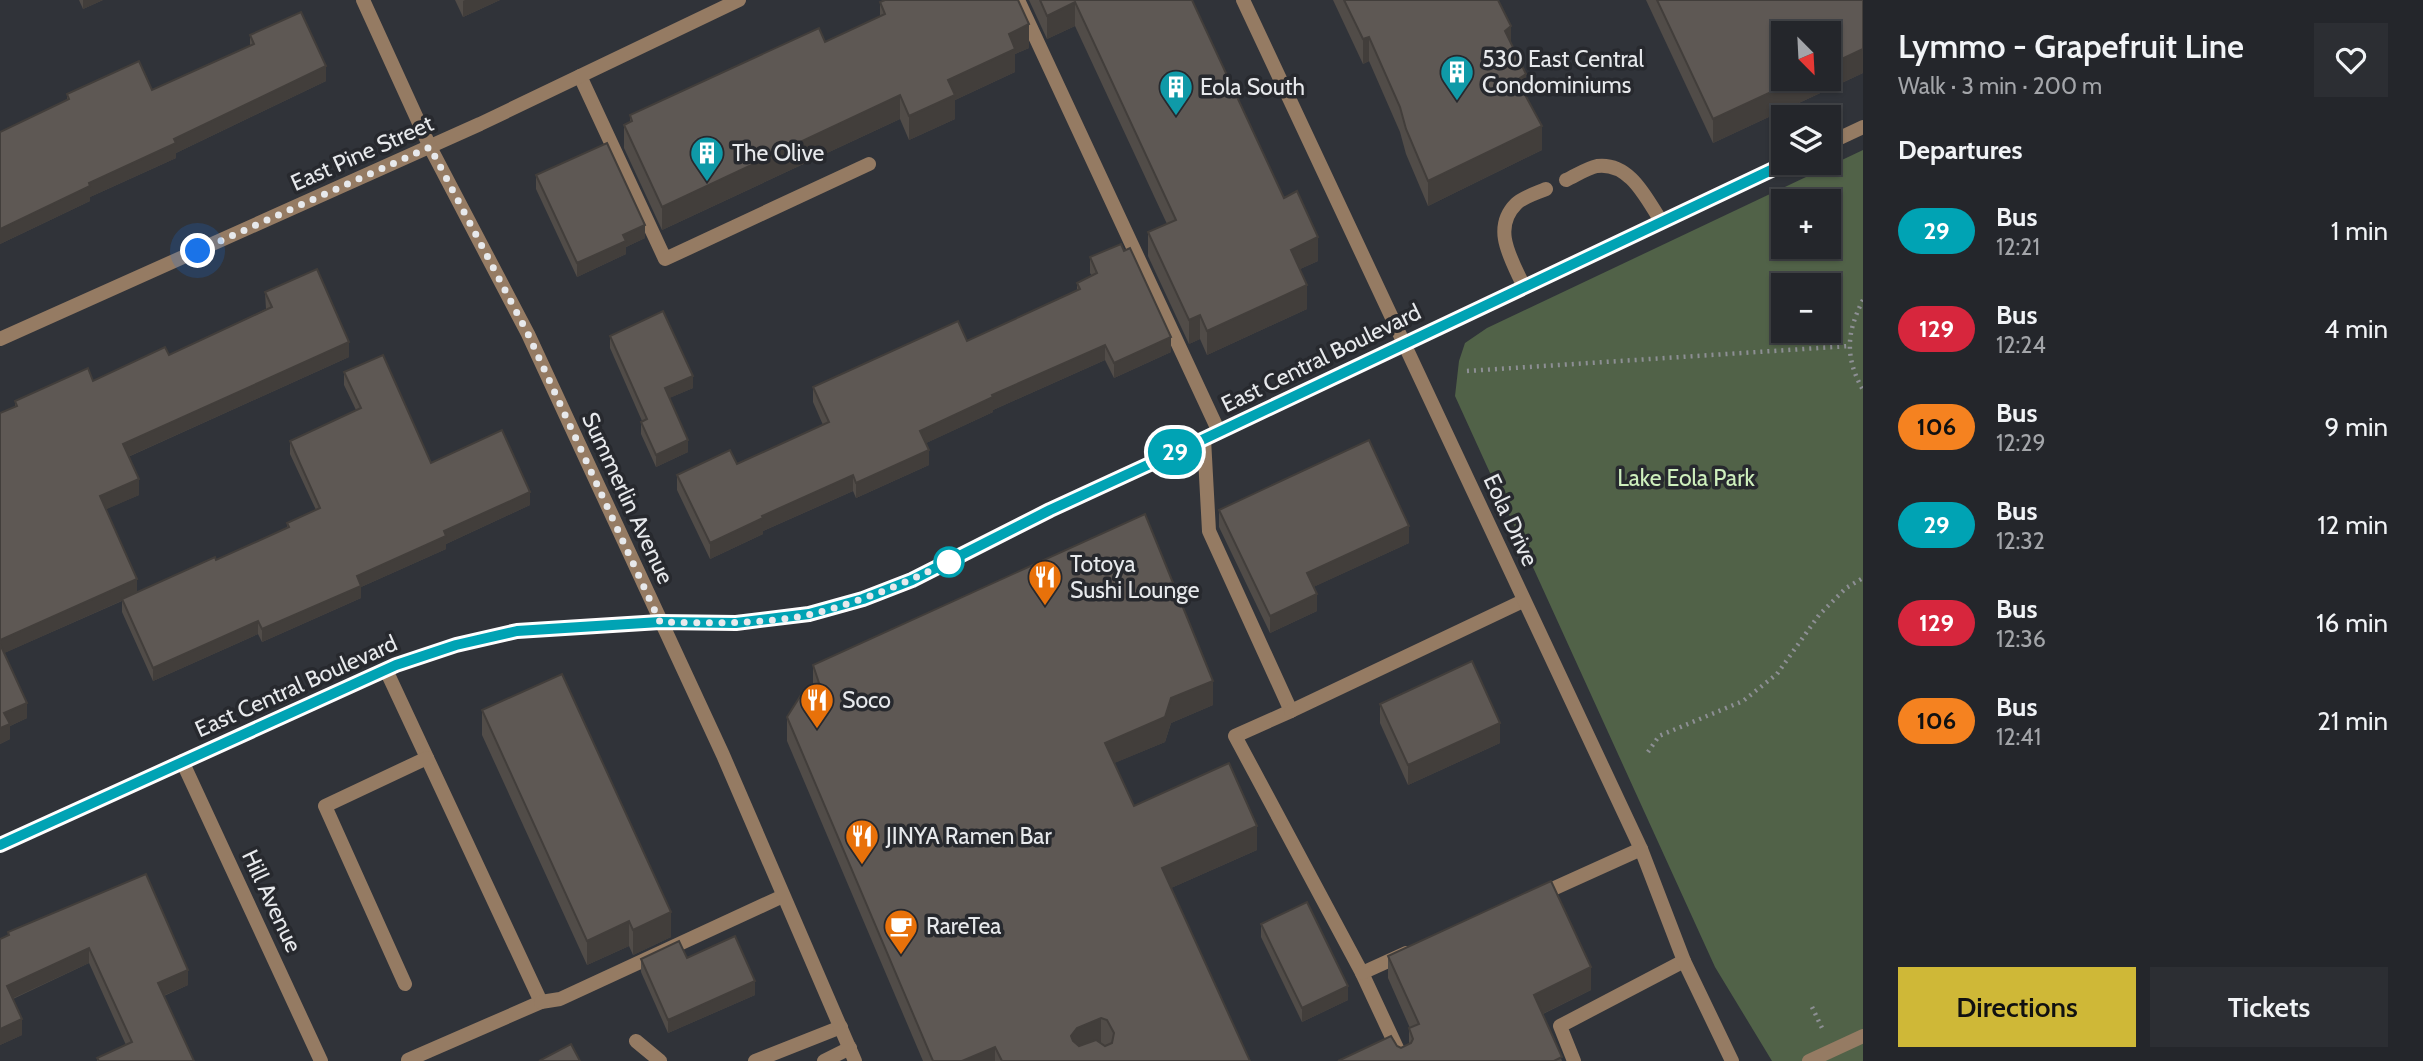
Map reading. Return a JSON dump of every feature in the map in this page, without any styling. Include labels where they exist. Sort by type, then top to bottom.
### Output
[{"type":"street","name":"Summerlin Avenue","points":[[363,0],[430,147],[528,334],[723,755],[853,1055]]},
{"type":"street","name":"East Pine Street","points":[[0,339],[430,147],[738,0]]},
{"type":"street","points":[[1018,0],[1219,432]]},
{"type":"street","name":"Eola Drive","points":[[1243,0],[1641,849],[1684,961],[1732,1061]]},
{"type":"street","points":[[580,76],[664,259],[869,164]]},
{"type":"street","points":[[1841,137],[1863,127]]},
{"type":"street","points":[[1566,180],[1597,166],[1622,170],[1638,185],[1661,221]]},
{"type":"street","name":"East Central Boulevard","points":[[0,845],[386,670],[456,645],[517,631],[660,622],[736,623],[809,614],[863,599],[912,580],[1050,510],[1771,170]]},
{"type":"street","points":[[1524,286],[1505,246],[1503,222],[1517,202],[1546,189]]},
{"type":"street","points":[[1204,439],[1209,531],[1291,711]]},
{"type":"street","points":[[1403,1061],[1362,973],[1235,736],[1523,601]]},
{"type":"street","points":[[386,670],[541,1002]]},
{"type":"street","points":[[405,984],[325,806],[427,758]]},
{"type":"street","name":"Hill Avenue","points":[[182,761],[321,1061]]},
{"type":"street","points":[[1523,901],[1641,849]]},
{"type":"street","points":[[408,1060],[541,1002],[560,999],[783,896]]},
{"type":"street","points":[[1362,973],[1424,945]]},
{"type":"street","points":[[1574,1061],[1560,1026],[1684,961]]},
{"type":"street","points":[[755,1061],[841,1027]]},
{"type":"street","points":[[1809,1061],[1863,1037]]},
{"type":"street","points":[[636,1041],[660,1061]]},
{"type":"street","points":[[824,1061],[853,1055]]},
{"type":"path","points":[[1863,300],[1853,318],[1849,346],[1853,373],[1863,390]]},
{"type":"path","points":[[1467,371],[1849,346]]},
{"type":"path","points":[[1648,752],[1658,736],[1744,701],[1777,674],[1819,615],[1846,588],[1863,578]]},
{"type":"green space","name":"Lake Eola Park","points":[[1863,150],[1863,1061],[1772,1061],[1715,967],[1455,396],[1459,361],[1465,343],[1487,328],[1771,194],[1771,259],[1841,259],[1841,189],[1781,189],[1810,175],[1841,175],[1841,160]]},
{"type":"building","points":[[1018,0],[1029,24],[1009,34],[1015,49],[948,80],[955,95],[909,116],[900,95],[662,207],[624,125],[632,121],[630,115],[819,28],[825,42],[885,14],[880,2]]},
{"type":"building","name":"Eola South","points":[[1040,0],[1192,0],[1284,198],[1297,191],[1318,237],[1291,250],[1307,285],[1207,331],[1200,315],[1189,320],[1148,232],[1176,220],[1075,2],[1047,16]]},
{"type":"building","name":"530 East Central Condominiums","points":[[1344,0],[1498,0],[1511,26],[1505,31],[1526,74],[1517,80],[1542,126],[1428,181],[1406,129],[1400,107],[1369,37],[1363,39]]},
{"type":"building","points":[[1657,0],[1863,0],[1863,49],[1841,59],[1841,21],[1771,21],[1771,91],[1773,91],[1713,119]]},
{"type":"building","points":[[301,12],[326,66],[174,139],[176,143],[89,183],[90,186],[0,229],[0,132],[69,99],[67,94],[139,61],[152,90],[254,44],[250,35]]},
{"type":"building","points":[[607,143],[645,225],[623,235],[626,241],[577,263],[536,175]]},
{"type":"building","points":[[1121,244],[1124,251],[1130,248],[1171,337],[1114,363],[1105,345],[992,395],[993,397],[920,431],[929,450],[856,483],[853,475],[710,543],[677,475],[730,450],[737,464],[829,422],[813,387],[958,321],[967,341],[1080,289],[1077,283],[1097,273],[1090,257]]},
{"type":"building","points":[[317,269],[349,342],[123,444],[139,479],[100,496],[137,579],[0,640],[0,413],[17,406],[15,401],[88,368],[93,381],[165,347],[169,355],[272,307],[265,292]]},
{"type":"building","points":[[663,311],[693,376],[665,388],[688,440],[656,455],[641,422],[647,419],[610,336]]},
{"type":"building","points":[[383,355],[431,463],[502,430],[530,492],[444,531],[446,536],[357,576],[361,586],[262,629],[258,621],[153,668],[122,599],[289,527],[287,523],[320,508],[290,441],[361,408],[344,372]]},
{"type":"building","points":[[1369,440],[1409,526],[1307,573],[1317,594],[1270,616],[1219,510]]},
{"type":"building","points":[[1145,514],[1213,681],[1171,698],[1165,717],[1105,743],[1134,806],[1229,763],[1257,826],[1162,868],[1250,1061],[1002,1061],[995,1047],[962,1061],[933,1061],[787,717],[801,695],[819,683],[813,665]],"holes":[[[1101,1018],[1107,1020],[1114,1033],[1112,1043],[1105,1046],[1096,1040],[1079,1046],[1073,1041],[1071,1036],[1077,1028]]]},
{"type":"building","points":[[0,644],[27,703],[4,713],[10,724],[0,728]]},
{"type":"building","points":[[1472,661],[1500,723],[1408,765],[1380,704]]},
{"type":"building","points":[[562,674],[671,912],[633,930],[629,921],[587,941],[482,710]]},
{"type":"building","points":[[146,874],[188,970],[158,983],[194,1061],[99,1061],[97,1058],[132,1042],[89,948],[7,986],[22,1019],[0,1029],[0,939],[9,935],[8,932]]},
{"type":"building","points":[[1551,881],[1591,967],[1534,995],[1562,1057],[1554,1061],[1338,1061],[1391,1036],[1401,1048],[1413,1039],[1409,1028],[1419,1024],[1388,956]]},
{"type":"building","points":[[1307,902],[1348,986],[1302,1008],[1261,924]]},
{"type":"building","points":[[735,936],[755,981],[668,1020],[641,959],[679,941],[687,958]]},
{"type":"building","points":[[571,1044],[580,1061],[539,1061]]},
{"type":"bus line","name":"29","points":[[0,845],[396,665],[456,645],[517,631],[579,626],[660,622],[736,623],[809,614],[863,599],[912,580],[1050,510],[1771,170]]},
{"type":"place","name":"530 East Central Condominiums","points":[[1457,102]]},
{"type":"place","name":"Eola South","points":[[1176,117]]},
{"type":"place","name":"The Olive","points":[[707,183]]},
{"type":"place","name":"Totoya Sushi Lounge","points":[[1045,607]]},
{"type":"place","name":"Soco","points":[[817,730]]},
{"type":"place","name":"JINYA Ramen Bar","points":[[862,866]]},
{"type":"place","name":"RareTea","points":[[901,956]]},
{"type":"route","points":[[198,251],[430,147],[528,334],[660,622],[736,623],[809,614],[863,599],[912,580],[958,557],[949,562]]}]
